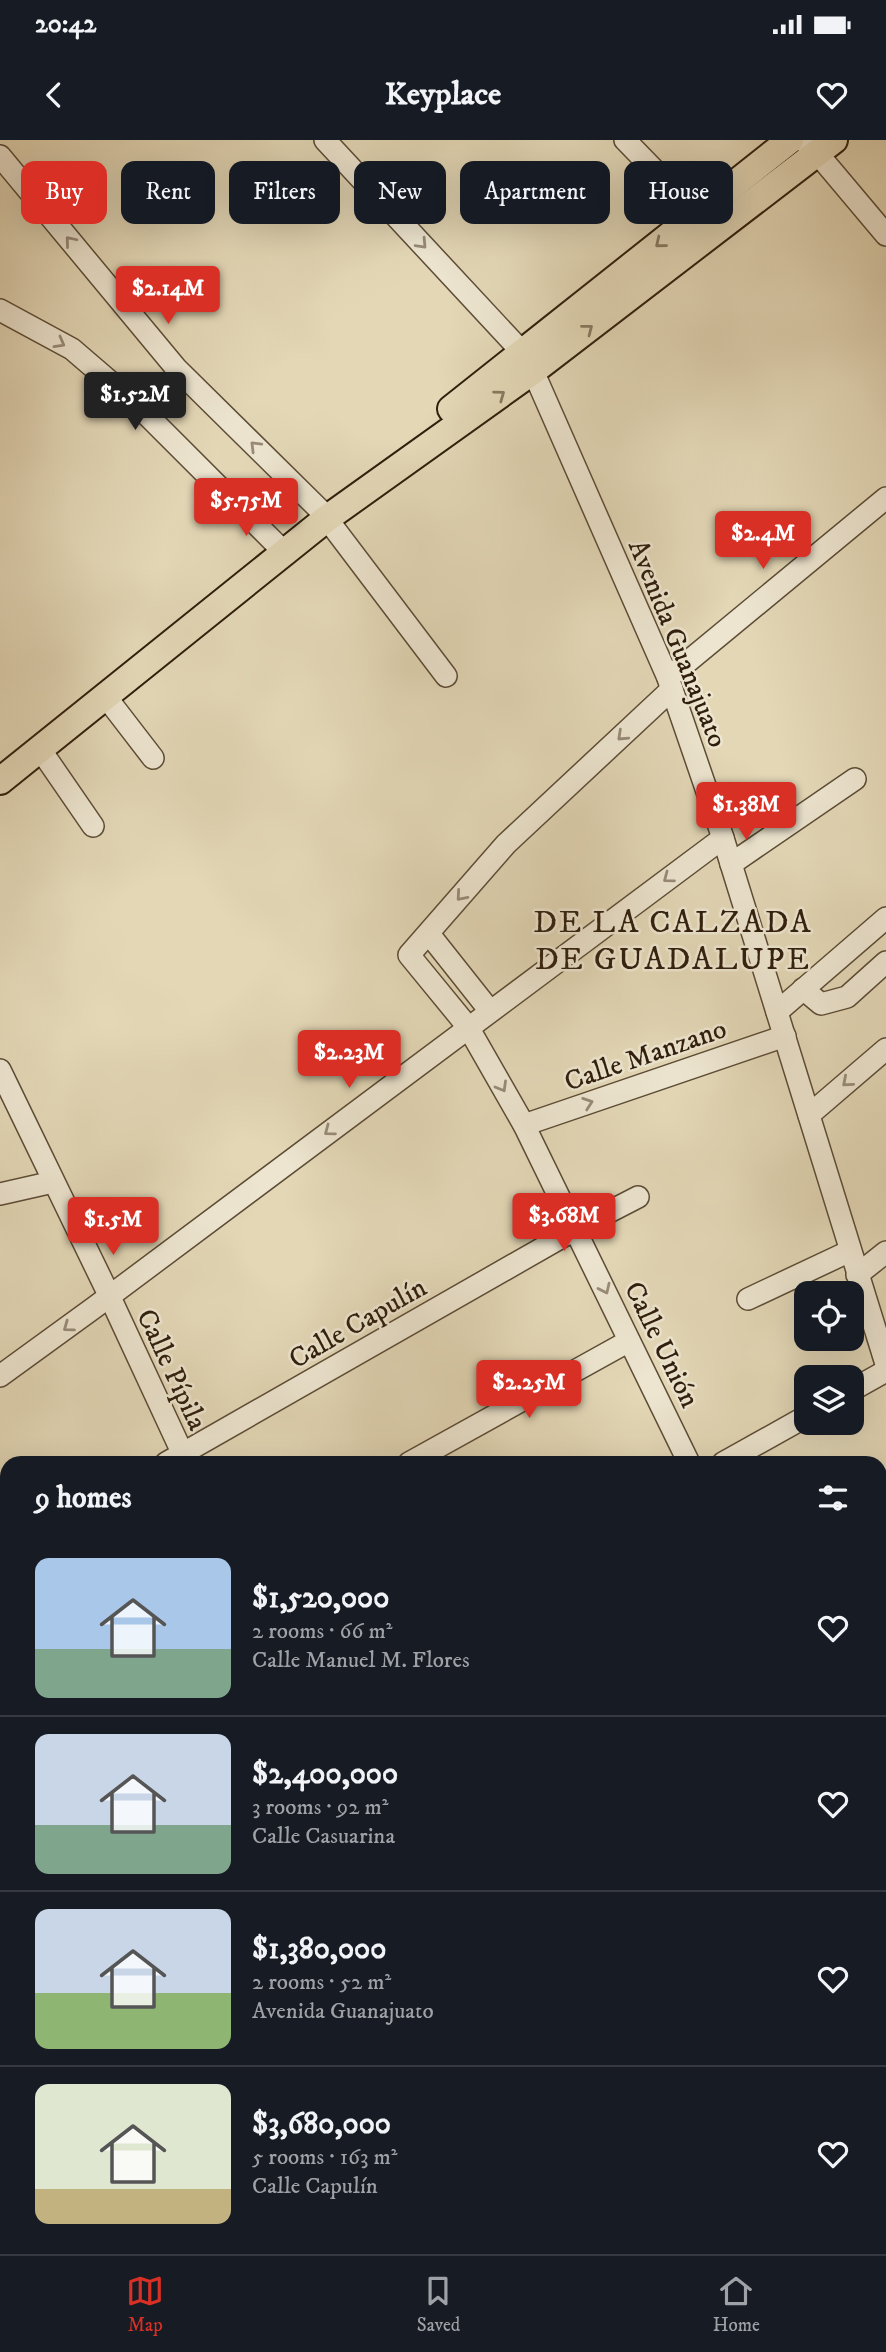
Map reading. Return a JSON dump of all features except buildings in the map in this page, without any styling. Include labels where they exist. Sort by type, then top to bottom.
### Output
[{"type":"main road","points":[[733,185],[790,140]]},
{"type":"main road","points":[[0,763],[324,515],[818,144]]},
{"type":"main road","points":[[528,362],[686,224]]},
{"type":"main road","points":[[0,781],[106,697],[281,549]]},
{"type":"street","points":[[0,143],[5,140]]},
{"type":"street","name":"Avenida Guanajuato","points":[[325,140],[528,362],[670,684],[723,838],[886,1364]]},
{"type":"street","points":[[625,140],[645,161]]},
{"type":"street","points":[[818,144],[886,235]]},
{"type":"street","points":[[0,156],[176,368],[324,515],[446,676]]},
{"type":"street","points":[[0,310],[72,349],[136,404],[281,549]]},
{"type":"street","points":[[490,1011],[429,933],[506,844],[670,684],[886,498]]},
{"type":"street","points":[[106,697],[153,758]]},
{"type":"street","points":[[40,749],[93,826]]},
{"type":"street","points":[[731,864],[855,779]]},
{"type":"street","points":[[0,1376],[723,838]]},
{"type":"street","points":[[777,1012],[886,918]]},
{"type":"street","name":"Calle Unión","points":[[429,933],[410,955],[468,1027],[524,1125],[686,1456]]},
{"type":"street","points":[[803,989],[821,1004],[847,997],[886,962]]},
{"type":"street","name":"Calle Manzano","points":[[524,1125],[785,1036]]},
{"type":"street","points":[[809,1115],[886,1049]]},
{"type":"street","name":"Calle Pípila","points":[[2,1080],[109,1295],[176,1456]]},
{"type":"street","points":[[0,1194],[53,1182]]},
{"type":"street","name":"Calle Capulín","points":[[185,1456],[576,1229],[638,1197]]},
{"type":"street","points":[[748,1299],[850,1251]]},
{"type":"street","points":[[857,1275],[886,1252]]},
{"type":"street","points":[[422,1456],[629,1341]]},
{"type":"street","points":[[864,1383],[886,1371]]},
{"type":"street","points":[[736,1456],[794,1423]]},
{"type":"district","name":"DE LA CALZADA DE GUADALUPE","points":[[673,940]]}]
